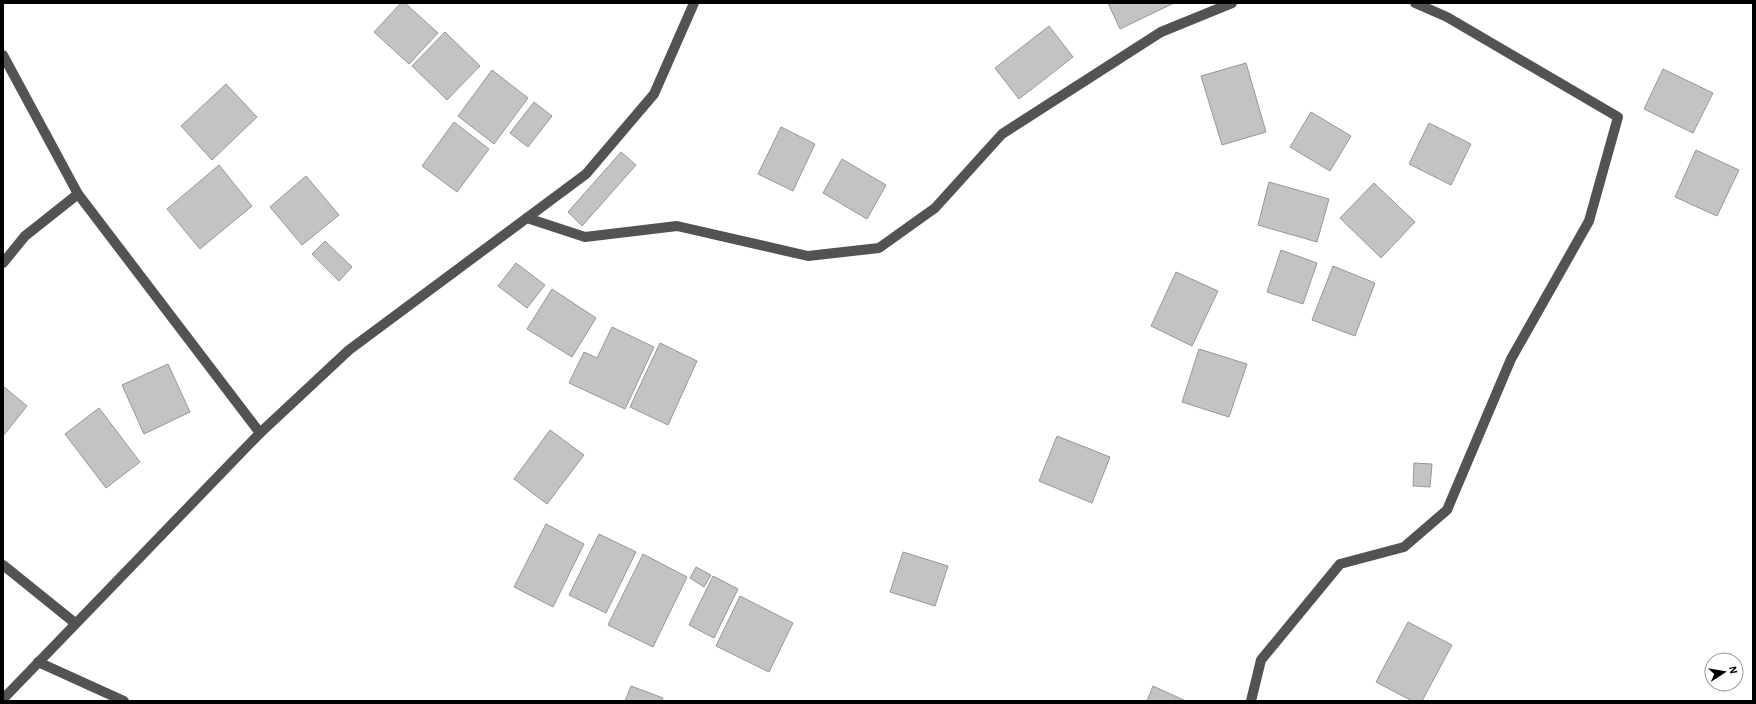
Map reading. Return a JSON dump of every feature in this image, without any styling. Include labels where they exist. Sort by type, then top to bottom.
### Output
[{"type":"street","points":[[3,699],[260,433],[349,350],[586,174],[654,94],[694,3]]},
{"type":"street","points":[[527,218],[585,237],[677,226],[808,256],[879,248],[935,208],[1002,134],[1161,32],[1232,3]]},
{"type":"street","points":[[1251,701],[1261,660],[1340,564],[1404,546],[1447,510],[1511,359],[1589,221],[1618,118],[1447,17],[1415,3]]},
{"type":"street","points":[[3,55],[78,194],[260,433]]},
{"type":"street","points":[[3,263],[26,236],[78,194]]},
{"type":"street","points":[[3,565],[76,623]]},
{"type":"street","points":[[38,662],[124,701]]},
{"type":"building","points":[[401,3],[405,3],[438,33],[409,64],[374,32]]},
{"type":"building","points":[[1108,3],[1174,3],[1120,29]]},
{"type":"building","points":[[1049,26],[1073,57],[1019,99],[995,68]]},
{"type":"building","points":[[445,32],[480,66],[447,100],[412,66]]},
{"type":"building","points":[[1246,63],[1266,132],[1222,145],[1201,76]]},
{"type":"building","points":[[1663,69],[1713,93],[1693,133],[1644,109]]},
{"type":"building","points":[[492,70],[528,98],[494,144],[458,116]]},
{"type":"building","points":[[226,84],[257,117],[212,160],[181,126]]},
{"type":"building","points":[[534,102],[552,116],[528,147],[510,133]]},
{"type":"building","points":[[1311,112],[1351,136],[1330,171],[1290,147]]},
{"type":"building","points":[[454,122],[489,149],[457,192],[422,166]]},
{"type":"building","points":[[1429,123],[1471,144],[1451,185],[1409,164]]},
{"type":"building","points":[[781,127],[815,144],[793,191],[758,174]]},
{"type":"building","points":[[1696,150],[1739,170],[1717,216],[1675,197]]},
{"type":"building","points":[[621,152],[636,165],[582,226],[568,212]]},
{"type":"building","points":[[842,159],[886,185],[867,219],[823,193]]},
{"type":"building","points":[[219,165],[252,206],[200,249],[167,209]]},
{"type":"building","points":[[306,176],[339,215],[302,245],[270,207]]},
{"type":"building","points":[[1269,182],[1329,199],[1317,242],[1258,225]]},
{"type":"building","points":[[1374,183],[1415,222],[1381,258],[1340,218]]},
{"type":"building","points":[[325,241],[352,267],[339,281],[312,254]]},
{"type":"building","points":[[1281,250],[1317,263],[1303,304],[1267,292]]},
{"type":"building","points":[[516,263],[545,285],[527,308],[498,286]]},
{"type":"building","points":[[1333,266],[1375,283],[1355,336],[1312,320]]},
{"type":"building","points":[[1176,272],[1218,291],[1192,346],[1151,326]]},
{"type":"building","points":[[552,289],[596,318],[572,357],[527,329]]},
{"type":"building","points":[[612,327],[654,347],[625,409],[569,383],[584,352],[597,358]]},
{"type":"building","points":[[660,343],[697,361],[668,425],[630,407]]},
{"type":"building","points":[[1199,349],[1247,364],[1229,417],[1182,402]]},
{"type":"building","points":[[168,364],[190,412],[144,434],[122,385]]},
{"type":"building","points":[[3,386],[27,406],[3,436]]},
{"type":"building","points":[[99,408],[140,462],[106,488],[65,434]]},
{"type":"building","points":[[550,430],[584,455],[547,504],[514,479]]},
{"type":"building","points":[[1057,436],[1110,457],[1092,503],[1039,481]]},
{"type":"building","points":[[1414,463],[1432,464],[1430,487],[1413,486]]},
{"type":"building","points":[[546,524],[584,544],[553,607],[514,587]]},
{"type":"building","points":[[599,534],[636,552],[606,613],[569,595]]},
{"type":"building","points":[[903,552],[948,566],[935,606],[890,592]]},
{"type":"building","points":[[643,554],[687,577],[653,647],[608,625]]},
{"type":"building","points":[[696,567],[711,575],[704,587],[690,578]]},
{"type":"building","points":[[713,576],[738,589],[714,638],[689,625]]},
{"type":"building","points":[[740,596],[793,623],[769,672],[716,646]]},
{"type":"building","points":[[1408,622],[1452,645],[1422,701],[1412,701],[1376,682]]},
{"type":"building","points":[[631,686],[663,698],[662,701],[625,701]]},
{"type":"building","points":[[1153,686],[1186,701],[1147,701]]}]
